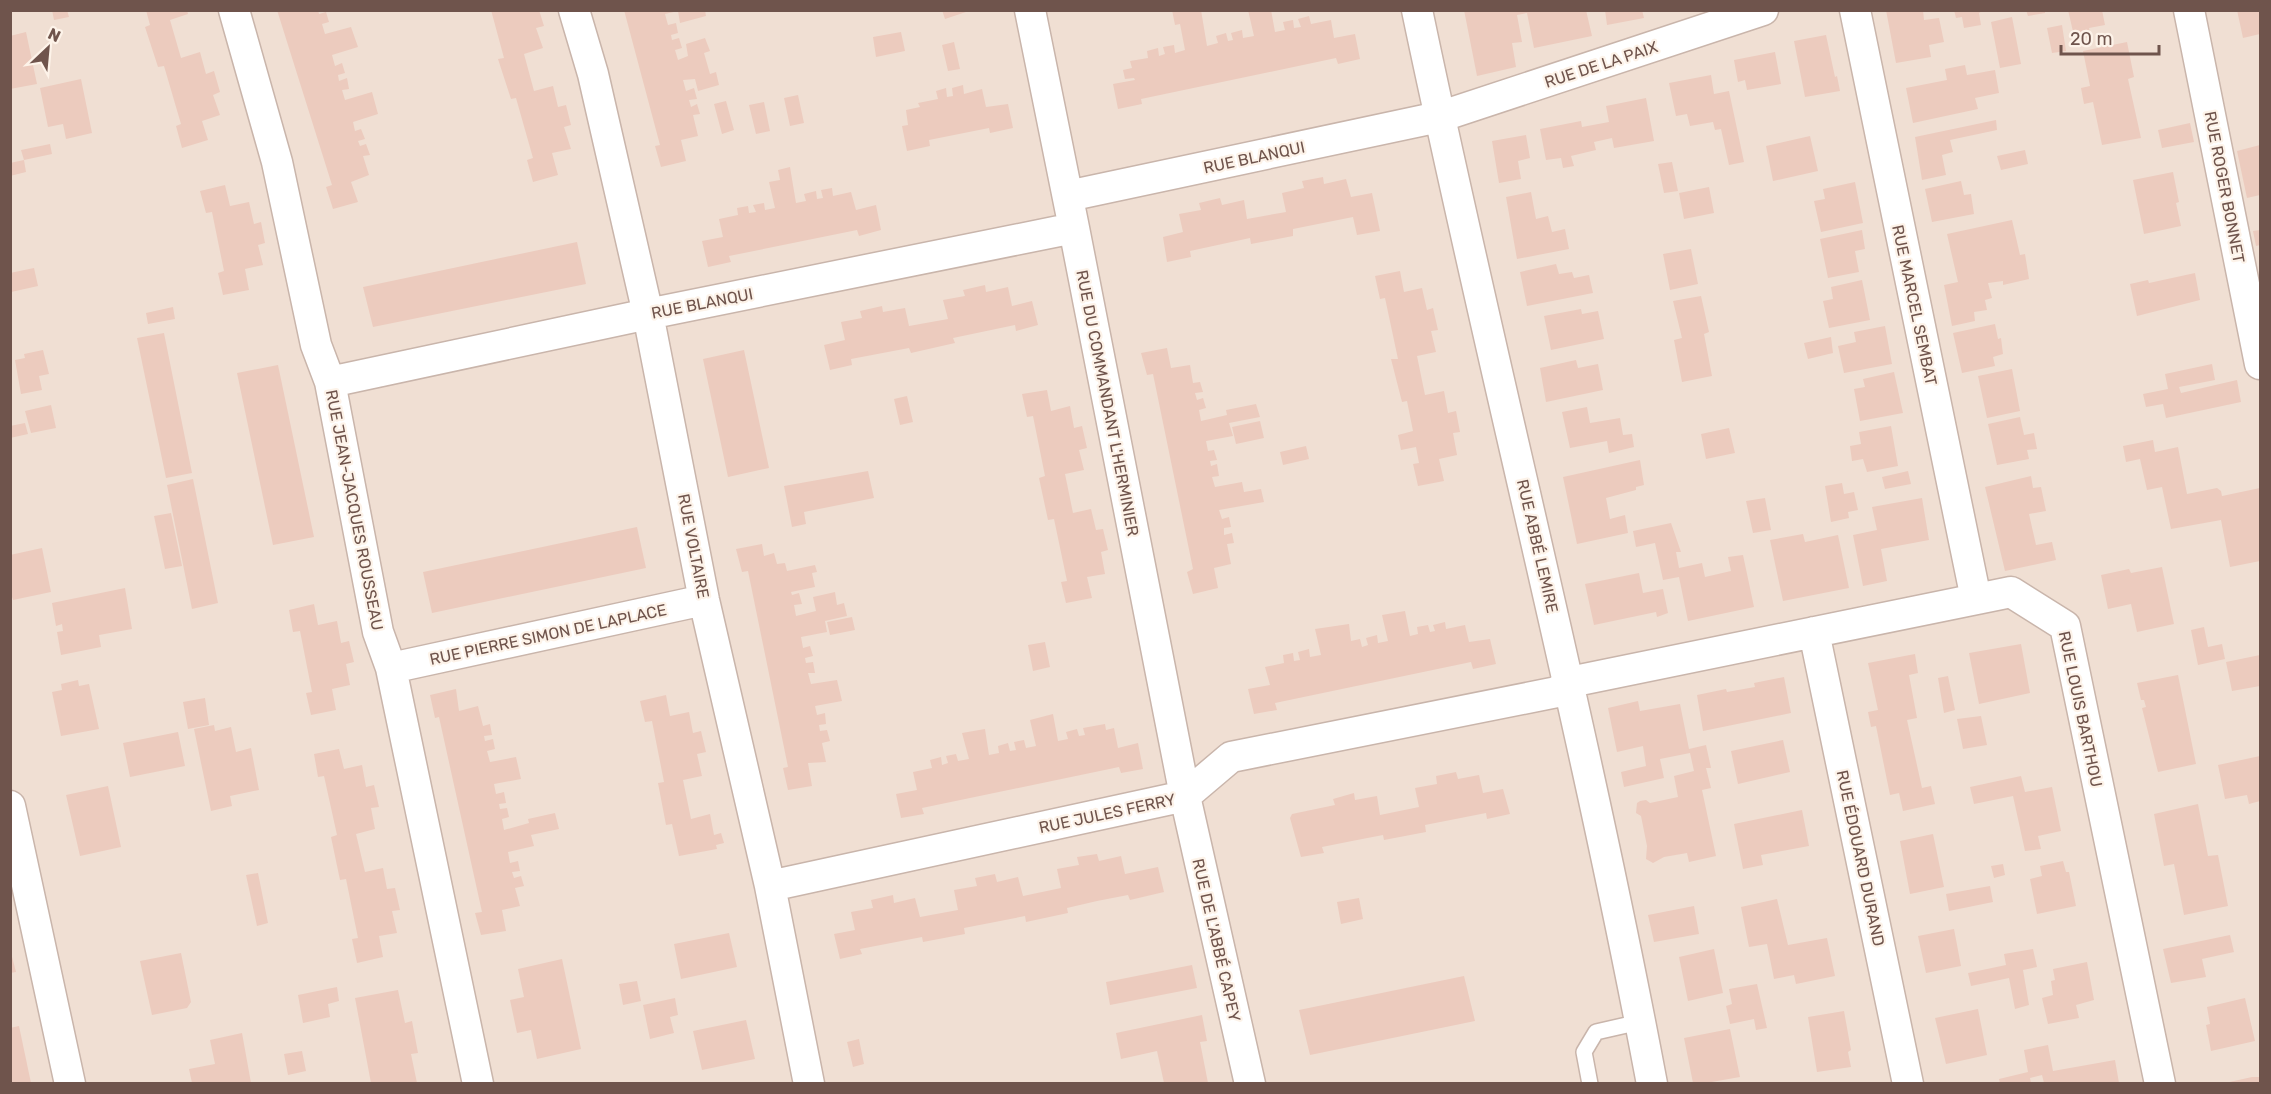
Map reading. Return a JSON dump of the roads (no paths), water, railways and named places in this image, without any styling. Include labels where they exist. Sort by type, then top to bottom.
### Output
[{"type":"street","name":"RUE JEAN-JACQUES ROUSSEAU","points":[[234,10],[277,162],[316,345],[330,382],[378,632],[391,668],[478,1083]]},
{"type":"street","name":"RUE VOLTAIRE","points":[[574,10],[593,74],[648,314],[704,600],[770,886],[809,1083]]},
{"type":"street","name":"RUE DU COMMANDANT L'HERMINIER","points":[[1030,10],[1185,796]]},
{"type":"street","name":"RUE ABBÉ LEMIRE","points":[[1417,10],[1439,117],[1569,682],[1652,1083]]},
{"type":"street","name":"RUE DE LA PAIX","points":[[1439,117],[1763,10]]},
{"type":"street","name":"RUE MARCEL SEMBAT","points":[[1855,10],[1976,599]]},
{"type":"street","name":"RUE ROGER BONNET","points":[[2189,10],[2260,364]]},
{"type":"street","name":"RUE BLANQUI","points":[[1068,196],[1439,117]]},
{"type":"street","name":"RUE BLANQUI","points":[[330,382],[648,314],[1074,228]]},
{"type":"street","name":"RUE LOUIS BARTHOU","points":[[1569,682],[2011,592],[2065,626],[2160,1083]]},
{"type":"street","name":"RUE PIERRE SIMON DE LAPLACE","points":[[391,668],[704,600]]},
{"type":"street","name":"RUE ÉDOUARD DURAND","points":[[1814,632],[1908,1083]]},
{"type":"street","name":"RUE JULES FERRY","points":[[770,886],[1185,796],[1231,757],[1557,692],[1569,682]]},
{"type":"street","name":"RUE DE L'ABBÉ CAPEY","points":[[1185,796],[1250,1083]]},
{"type":"street","points":[[10,806],[70,1083]]},
{"type":"lane","points":[[1590,1083],[1584,1052],[1596,1032],[1640,1022]]}]
